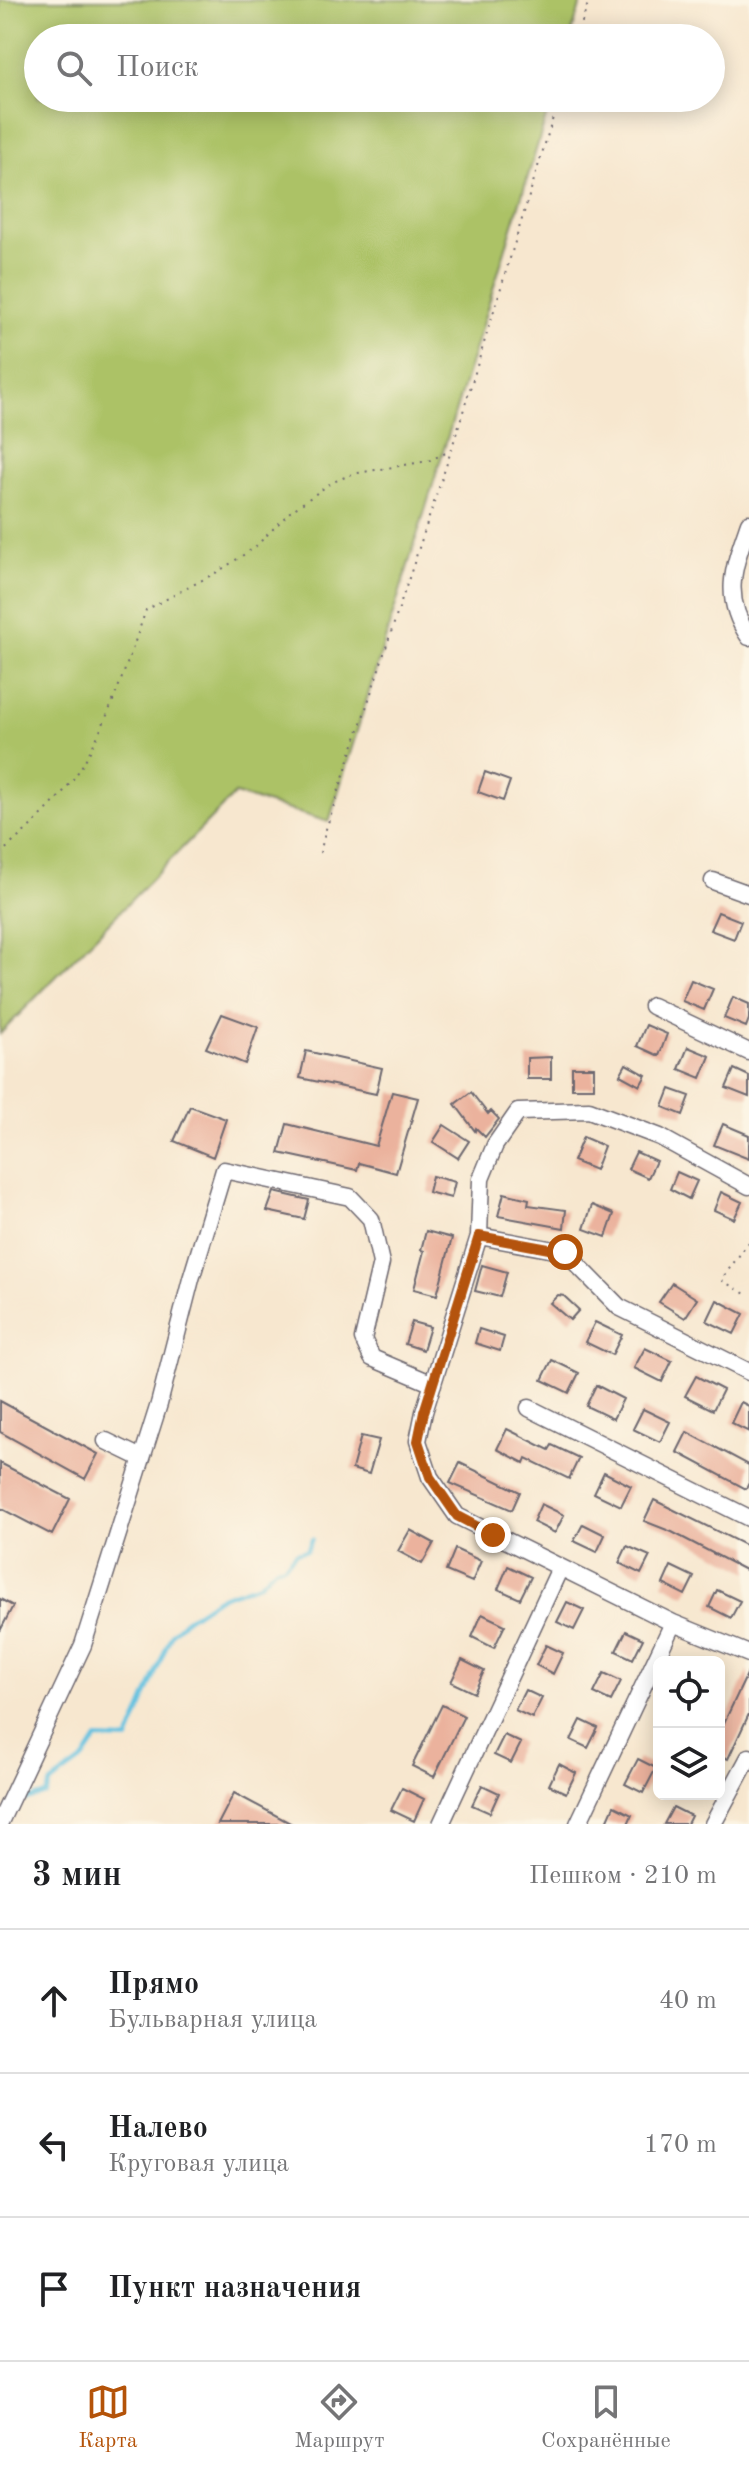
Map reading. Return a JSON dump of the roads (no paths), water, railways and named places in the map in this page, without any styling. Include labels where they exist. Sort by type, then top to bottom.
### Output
[{"type":"street","points":[[749,523],[734,565],[731,594],[736,614],[749,637]]},
{"type":"street","points":[[713,881],[749,894]]},
{"type":"street","points":[[652,1006],[749,1052]]},
{"type":"street","points":[[748,1651],[673,1623],[457,1516],[430,1477],[418,1441],[479,1236],[481,1179],[495,1145],[518,1112],[589,1110],[660,1137],[749,1186]]},
{"type":"street","points":[[0,1822],[83,1645],[159,1404],[191,1279],[224,1170],[350,1197],[371,1219],[381,1263],[363,1339],[372,1358],[433,1384]]},
{"type":"street","points":[[479,1236],[565,1252],[619,1307],[749,1372]]},
{"type":"street","points":[[529,1408],[749,1518]]},
{"type":"street","points":[[106,1441],[141,1458]]},
{"type":"street","points":[[441,1824],[560,1568]]},
{"type":"street","points":[[578,1824],[673,1623]]},
{"type":"street","points":[[713,1824],[749,1757]]},
{"type":"waterway","points":[[27,1800],[46,1794],[51,1783],[84,1759],[97,1739],[128,1740],[172,1633],[185,1620],[218,1598],[259,1584],[296,1553],[307,1550],[312,1539]]}]
